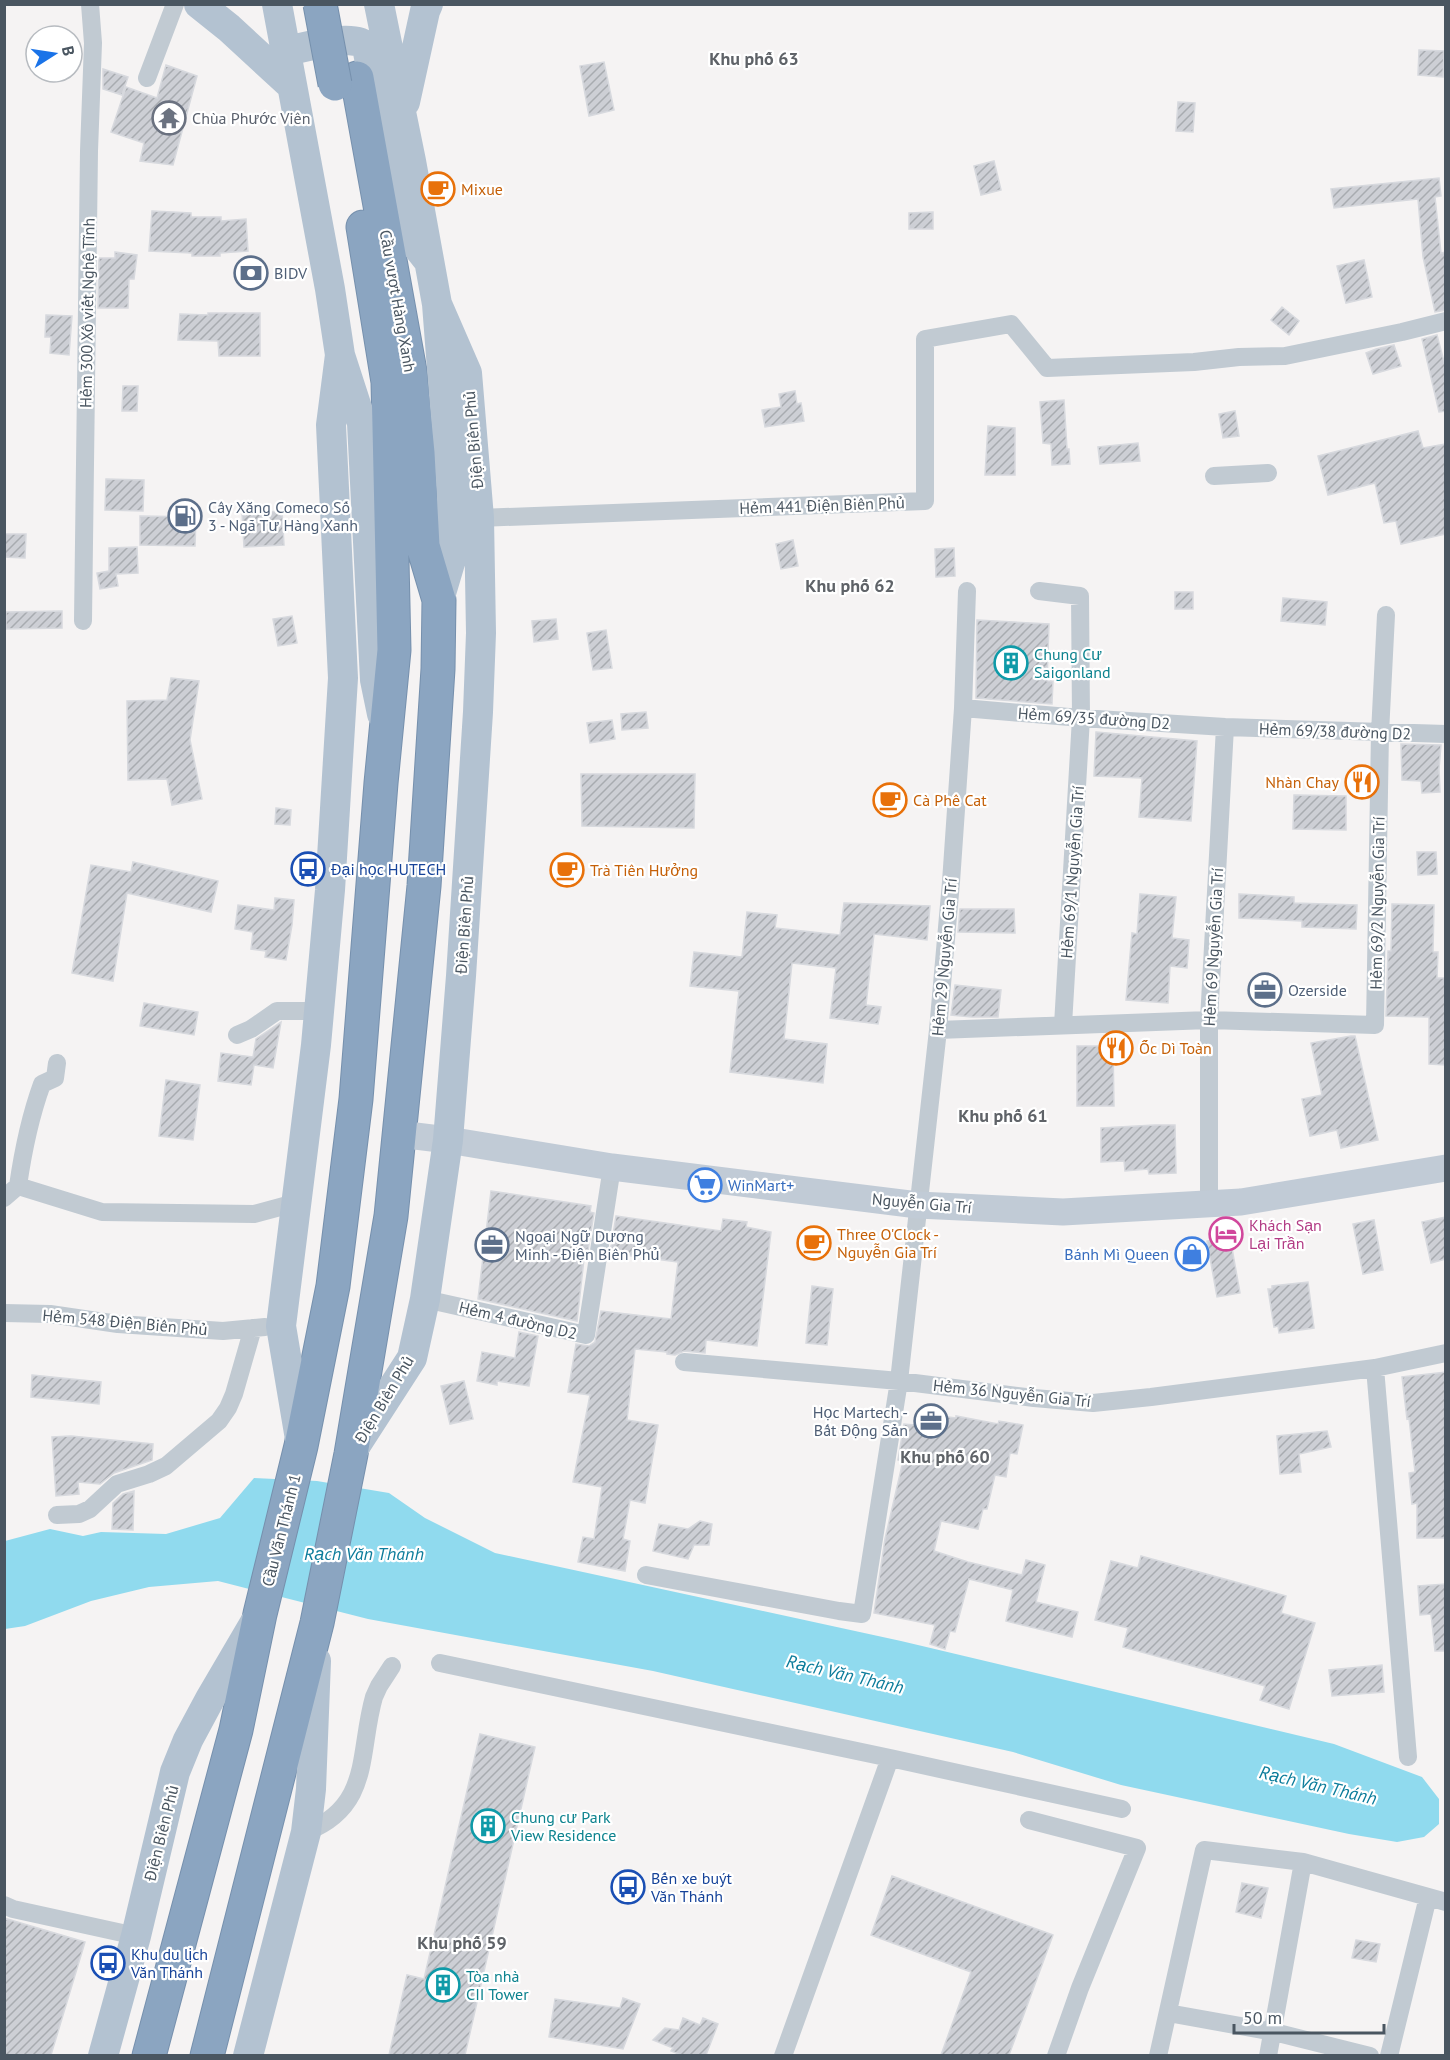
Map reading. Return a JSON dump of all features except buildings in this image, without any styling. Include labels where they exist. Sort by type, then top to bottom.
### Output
[{"type":"highway","name":"Cầu vượt Hàng Xanh","points":[[320,4],[362,218],[388,382],[408,548],[439,600]]},
{"type":"highway","name":"Cầu vượt Hàng Xanh","points":[[342,4],[392,260],[411,371],[418,453],[408,548],[393,595],[394,650],[386,734]]},
{"type":"highway","name":"Điện Biên Phủ","points":[[351,1454],[391,1216],[424,886],[438,669],[439,600]]},
{"type":"highway","points":[[302,1446],[333,1286],[355,1110],[386,734]]},
{"type":"highway","name":"Cầu Văn Thánh 1","points":[[260,1614],[302,1446]]},
{"type":"highway","points":[[207,2055],[317,1623],[351,1454]]},
{"type":"highway","points":[[153,2049],[236,1730],[260,1614]]},
{"type":"main road","points":[[199,4],[229,28],[292,86]]},
{"type":"main road","points":[[277,4],[330,289],[340,355],[362,423],[375,680],[386,734]]},
{"type":"main road","name":"Điện Biên Phủ","points":[[379,4],[436,304],[452,498],[452,556],[439,600]]},
{"type":"main road","points":[[402,117],[428,4]]},
{"type":"main road","points":[[285,51],[347,40],[360,41],[367,47],[401,226],[429,262]]},
{"type":"main road","name":"Điện Biên Phủ","points":[[351,1454],[412,1358],[425,1299],[447,1140],[461,976],[478,712],[481,633],[479,518],[467,374],[436,304]]},
{"type":"main road","points":[[302,1446],[267,1327],[295,1203],[319,1011],[330,890],[343,678],[331,425],[340,355]]},
{"type":"main road","name":"Điện Biên Phủ","points":[[103,2055],[136,1936],[176,1772],[188,1740],[260,1614]]},
{"type":"main road","points":[[248,2055],[306,1832],[311,1789],[317,1623]]},
{"type":"street","name":"Hẻm 300 Xô viết Nghệ Tĩnh","points":[[84,621],[89,151],[93,43],[90,4]]},
{"type":"street","points":[[147,78],[175,4]]},
{"type":"street","name":"Hẻm 441 Điện Biên Phủ","points":[[479,518],[925,501],[925,339],[1011,324],[1047,368],[1285,356],[1402,333],[1446,321]]},
{"type":"street","points":[[1214,476],[1268,473]]},
{"type":"street","name":"Hẻm 29 Nguyễn Gia Trí","points":[[646,1575],[862,1614],[899,1381],[938,1030],[963,708],[967,591]]},
{"type":"street","name":"Hẻm 69/1 Nguyễn Gia Trí","points":[[1039,591],[1080,596],[1081,718],[1062,1025]]},
{"type":"street","name":"Hẻm 69/2 Nguyễn Gia Trí","points":[[1209,1020],[1375,1025],[1380,733],[1386,615]]},
{"type":"street","name":"Hẻm 69/35 đường D2","points":[[963,708],[1225,727]]},
{"type":"street","name":"Hẻm 69/38 đường D2","points":[[1225,727],[1446,734]]},
{"type":"street","name":"Hẻm 69 Nguyễn Gia Trí","points":[[1209,1203],[1209,1020],[1225,727]]},
{"type":"street","points":[[237,1035],[251,1029],[277,1011],[319,1011]]},
{"type":"street","points":[[938,1030],[1209,1020]]},
{"type":"street","points":[[57,1063],[55,1078],[42,1084],[37,1096],[11,1192],[102,1212],[254,1214],[295,1203]]},
{"type":"street","name":"Nguyễn Gia Trí","points":[[399,1134],[612,1167],[918,1205],[1063,1212],[1241,1202],[1446,1168]]},
{"type":"street","name":"Hẻm 4 đường D2","points":[[425,1299],[586,1335],[612,1167]]},
{"type":"street","name":"Hẻm 548 Điện Biên Phủ","points":[[4,1313],[50,1314],[118,1324],[223,1331],[267,1327]]},
{"type":"street","points":[[57,1515],[79,1515],[90,1509],[117,1484],[166,1466],[219,1420],[228,1408],[267,1327]]},
{"type":"street","name":"Hẻm 36 Nguyễn Gia Trí","points":[[684,1362],[899,1381],[1093,1403],[1375,1368],[1446,1353]]},
{"type":"street","points":[[1375,1368],[1408,1757]]},
{"type":"street","points":[[440,1663],[1122,1809]]},
{"type":"street","points":[[306,1832],[335,1815],[349,1800],[356,1787],[361,1774],[374,1697],[392,1666]]},
{"type":"street","points":[[783,2055],[890,1758]]},
{"type":"street","points":[[1029,1820],[1137,1848],[1080,1988],[1056,2055]]},
{"type":"street","points":[[1158,2055],[1204,1850],[1303,1862],[1437,1899],[1389,2055]]},
{"type":"street","points":[[1268,2055],[1303,1862]]},
{"type":"street","points":[[4,1905],[13,1909],[136,1936]]},
{"type":"street","points":[[1168,2013],[1274,2032],[1370,2055]]},
{"type":"water","name":"Rạch Văn Thánh","points":[[254,1478],[317,1481],[389,1493],[425,1518],[495,1553],[901,1641],[1334,1744],[1422,1777],[1439,1799],[1439,1824],[1424,1837],[1397,1842],[1349,1834],[1121,1785],[1013,1752],[653,1671],[368,1619],[218,1581],[149,1587],[91,1601],[25,1626],[5,1629],[5,1541],[50,1529],[83,1536],[101,1532],[166,1534],[220,1518]]},
{"type":"place","name":"Chùa Phước Viên","points":[[169,118]]},
{"type":"place","name":"Mixue","points":[[438,189]]},
{"type":"place","name":"BIDV","points":[[251,273]]},
{"type":"place","name":"Cây Xăng Comeco Số 3 - Ngã Tư Hàng Xanh","points":[[185,516]]},
{"type":"place","name":"Chung Cư Saigonland","points":[[1011,663]]},
{"type":"place","name":"Nhàn Chay","points":[[1362,782]]},
{"type":"place","name":"Cà Phê Cat","points":[[890,800]]},
{"type":"place","name":"Đại học HUTECH","points":[[308,869]]},
{"type":"place","name":"Trà Tiên Hưởng","points":[[567,870]]},
{"type":"place","name":"Ozerside","points":[[1265,990]]},
{"type":"place","name":"Ốc Dì Toàn","points":[[1116,1048]]},
{"type":"place","name":"WinMart+","points":[[705,1185]]},
{"type":"place","name":"Khách Sạn Lại Trần","points":[[1226,1234]]},
{"type":"place","name":"Three O'Clock - Nguyễn Gia Trí","points":[[814,1243]]},
{"type":"place","name":"Ngoại Ngữ Dương Minh - Điện Biên Phủ","points":[[492,1245]]},
{"type":"place","name":"Bánh Mì Queen","points":[[1192,1254]]},
{"type":"place","name":"Học Martech - Bất Động Sản","points":[[931,1421]]},
{"type":"place","name":"Chung cư Park View Residence","points":[[488,1826]]},
{"type":"place","name":"Bến xe buýt Văn Thánh","points":[[628,1887]]},
{"type":"place","name":"Khu du lịch Văn Thánh","points":[[108,1963]]},
{"type":"place","name":"Tòa nhà CII Tower","points":[[443,1985]]},
{"type":"district","name":"Khu phố 63","points":[[754,58]]},
{"type":"district","name":"Khu phố 62","points":[[850,585]]},
{"type":"district","name":"Khu phố 61","points":[[1003,1115]]},
{"type":"district","name":"Khu phố 60","points":[[945,1456]]},
{"type":"district","name":"Khu phố 59","points":[[462,1942]]}]
